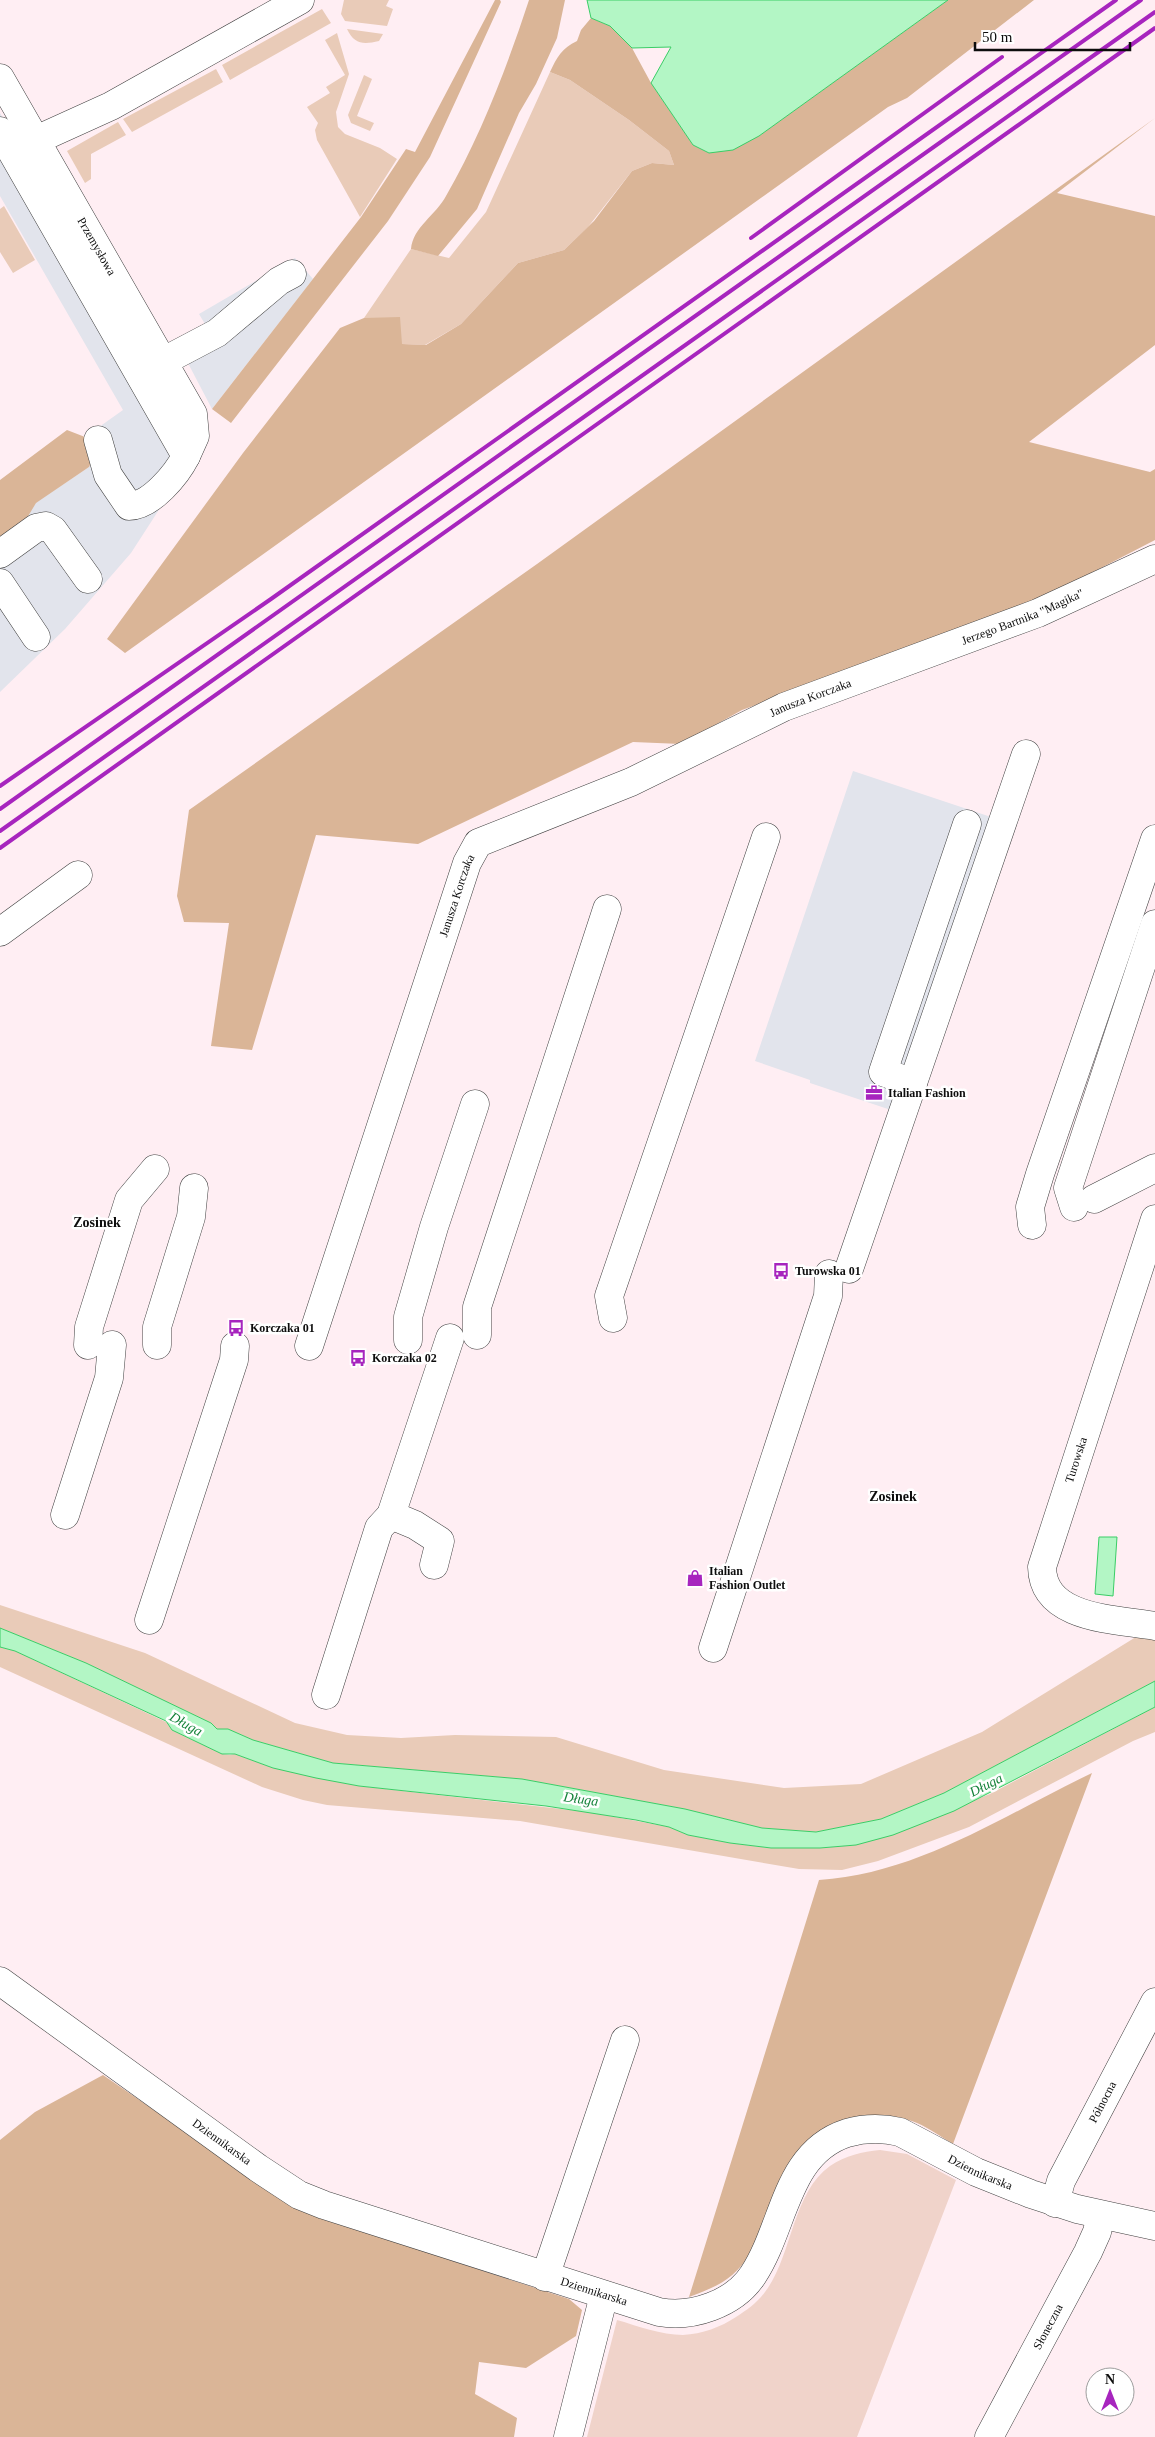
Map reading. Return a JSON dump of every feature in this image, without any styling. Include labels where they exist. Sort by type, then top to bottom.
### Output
[{"type":"street","points":[[36,140],[112,106],[300,0]]},
{"type":"street","name":"Przemysłowa","points":[[2,87],[36,140],[193,414],[195,436],[186,456]]},
{"type":"street","points":[[0,132],[186,456],[179,470],[163,488],[136,506],[129,506],[108,475],[98,440]]},
{"type":"street","points":[[64,245],[87,230]]},
{"type":"street","points":[[162,362],[217,333],[279,281],[292,274]]},
{"type":"street","points":[[119,340],[142,326]]},
{"type":"street","points":[[0,554],[36,528],[46,526],[53,530],[88,579]]},
{"type":"street","name":"Jerzego Bartnika \"Magika\"","points":[[887,668],[1038,613],[1155,559]]},
{"type":"street","points":[[0,583],[36,637]]},
{"type":"street","name":"Janusza Korczaka","points":[[309,1346],[467,863],[478,843],[630,782],[784,706],[887,668]]},
{"type":"street","points":[[713,1648],[828,1296],[913,1083],[1026,754]]},
{"type":"street","points":[[913,1083],[882,1072],[967,824]]},
{"type":"street","points":[[613,1318],[610,1296],[766,837]]},
{"type":"street","points":[[1032,1225],[1030,1208],[1040,1174],[1155,839]]},
{"type":"street","points":[[0,932],[78,874]]},
{"type":"street","points":[[477,1335],[477,1307],[607,909]]},
{"type":"street","points":[[1152,1178],[1084,1203],[1068,1188],[1155,924]]},
{"type":"street","points":[[408,1340],[408,1317],[437,1219],[475,1104]]},
{"type":"street","points":[[65,1515],[109,1378],[100,1345],[89,1327],[129,1200],[155,1169]]},
{"type":"street","points":[[157,1345],[158,1327],[191,1217],[194,1188]]},
{"type":"street","name":"Turowska","points":[[1155,1219],[1042,1567],[1046,1588],[1064,1606],[1087,1614],[1155,1626]]},
{"type":"street","points":[[326,1695],[379,1528],[391,1515],[450,1338]]},
{"type":"street","points":[[149,1620],[234,1360],[235,1346]]},
{"type":"street","points":[[391,1515],[415,1525],[440,1541],[434,1565]]},
{"type":"street","name":"Dziennikarska","points":[[0,1981],[258,2168],[299,2195],[331,2208],[545,2277],[668,2314],[699,2311],[720,2302],[737,2291],[752,2276],[797,2175],[811,2155],[829,2142],[852,2132],[902,2126],[976,2172],[1055,2203],[1155,2226]]},
{"type":"street","name":"Północna","points":[[1055,2203],[1061,2181],[1155,2002]]},
{"type":"street","points":[[545,2277],[625,2040]]},
{"type":"street","name":"Słoneczna","points":[[989,2437],[1088,2252],[1097,2232],[1101,2215]]},
{"type":"street","points":[[568,2437],[604,2295]]},
{"type":"shaded area","points":[[344,0],[389,0],[386,6],[393,9],[387,26],[345,21],[341,14]]},
{"type":"shaded area","points":[[495,0],[500,0],[501,2],[430,157],[388,221],[231,423],[212,409],[361,217],[406,149],[415,152]]},
{"type":"shaded area","points":[[529,0],[565,0],[557,38],[536,84],[519,113],[477,209],[438,256],[411,249],[416,234],[442,203],[471,149],[512,50]]},
{"type":"shaded area","points":[[948,0],[1034,0],[907,98],[888,107],[125,653],[107,639],[243,453],[340,328],[364,318],[400,317],[402,344],[426,345],[461,324],[518,263],[564,250],[594,221],[632,171],[652,163],[674,165],[669,151],[629,120],[570,80],[550,72],[560,54],[577,41],[581,30],[591,18],[610,26],[632,48],[651,83],[693,145],[709,153],[759,136]]},
{"type":"shaded area","points":[[322,9],[331,23],[230,80],[222,65]]},
{"type":"shaded area","points":[[347,29],[383,34],[379,41],[364,43],[353,38]]},
{"type":"shaded area","points":[[337,33],[349,74],[336,112],[338,127],[345,134],[380,148],[397,159],[360,217],[317,140],[315,130],[318,123],[307,107],[330,93],[326,87],[345,75],[325,40]]},
{"type":"shaded area","points":[[216,69],[223,82],[132,132],[123,119]]},
{"type":"shaded area","points":[[550,72],[570,80],[629,120],[669,151],[674,165],[652,163],[632,171],[588,227],[564,250],[518,263],[461,324],[425,345],[402,344],[364,318],[411,249],[449,258],[486,212]]},
{"type":"shaded area","points":[[364,75],[372,79],[357,116],[374,123],[370,131],[351,123],[348,115]]},
{"type":"shaded area","points":[[0,113],[195,454],[131,553],[65,629],[0,692],[0,545],[18,533],[35,503],[89,467],[91,463],[85,437],[123,410],[0,196]]},
{"type":"shaded area","points":[[1155,118],[1057,193],[1155,216],[1155,345],[1029,442],[1150,472],[1155,469],[1155,540],[1070,584],[998,616],[742,710],[681,744],[633,742],[418,844],[316,835],[252,1050],[211,1046],[229,923],[184,922],[177,896],[189,810],[537,564]]},
{"type":"shaded area","points":[[118,122],[126,135],[91,154],[91,179],[85,183],[67,151]]},
{"type":"shaded area","points":[[4,206],[35,260],[13,273],[0,252],[0,209]]},
{"type":"shaded area","points":[[295,258],[313,279],[212,409],[179,346],[208,329],[199,314]]},
{"type":"shaded area","points":[[67,430],[85,437],[91,463],[89,467],[36,503],[18,533],[0,545],[0,480]]},
{"type":"shaded area","points":[[853,771],[994,818],[894,1111],[810,1083],[810,1080],[755,1061]]},
{"type":"shaded area","points":[[0,1605],[145,1653],[295,1723],[347,1735],[401,1738],[455,1735],[556,1737],[664,1770],[784,1788],[861,1784],[982,1732],[1144,1632],[1155,1634],[1155,1681],[944,1793],[881,1819],[816,1832],[762,1828],[685,1809],[522,1779],[333,1763],[253,1740],[228,1729],[217,1729],[211,1723],[86,1663],[0,1628]]},
{"type":"shaded area","points":[[0,1647],[15,1651],[166,1722],[172,1730],[222,1754],[235,1754],[273,1768],[359,1786],[588,1812],[669,1827],[688,1835],[771,1848],[820,1848],[855,1845],[990,1794],[1155,1707],[1155,1732],[1133,1741],[969,1827],[878,1861],[842,1870],[799,1869],[520,1821],[327,1805],[303,1800],[262,1787],[0,1667]]},
{"type":"shaded area","points":[[1092,1773],[953,2144],[917,2123],[883,2115],[866,2115],[834,2123],[806,2142],[794,2156],[775,2191],[751,2253],[738,2270],[724,2281],[689,2297],[819,1880],[856,1875],[891,1867],[926,1855],[993,1824]]},
{"type":"shaded area","points":[[103,2075],[301,2211],[569,2299],[582,2310],[576,2336],[526,2368],[479,2362],[475,2394],[517,2418],[514,2437],[0,2437],[0,2140],[35,2112]]},
{"type":"shaded area","points":[[880,2150],[907,2154],[956,2180],[857,2437],[587,2437],[617,2320],[658,2332],[683,2335],[711,2329],[724,2324],[740,2314],[759,2300],[774,2278],[800,2209],[817,2178],[830,2166],[842,2159],[860,2153]]},
{"type":"water","points":[[587,0],[948,0],[759,136],[733,150],[709,153],[693,145],[651,83],[671,47],[632,48],[610,26],[591,18]]},
{"type":"water","points":[[1099,1537],[1117,1537],[1113,1596],[1095,1594]]},
{"type":"water","name":"Długa","points":[[0,1628],[86,1663],[211,1723],[217,1729],[228,1729],[253,1740],[333,1763],[522,1779],[685,1809],[762,1828],[816,1832],[881,1819],[944,1793],[1155,1681],[1155,1707],[954,1811],[893,1835],[856,1845],[820,1848],[771,1848],[688,1835],[669,1827],[636,1820],[546,1806],[359,1786],[273,1768],[235,1754],[222,1754],[172,1730],[166,1721],[15,1651],[0,1647]]},
{"type":"railway","points":[[0,786],[271,599],[1116,0]]},
{"type":"railway","points":[[0,809],[1141,0]]},
{"type":"railway","points":[[0,831],[1155,12]]},
{"type":"railway","points":[[0,848],[1155,28]]},
{"type":"railway","points":[[751,238],[1002,57]]},
{"type":"place","name":"Italian Fashion","points":[[874,1093]]},
{"type":"place","name":"Turowska 01","points":[[781,1271]]},
{"type":"place","name":"Korczaka 01","points":[[236,1328]]},
{"type":"place","name":"Korczaka 02","points":[[358,1358]]},
{"type":"place","name":"Italian Fashion Outlet","points":[[695,1578]]},
{"type":"district","name":"Zosinek","points":[[97,1222]]},
{"type":"district","name":"Zosinek","points":[[893,1496]]}]
